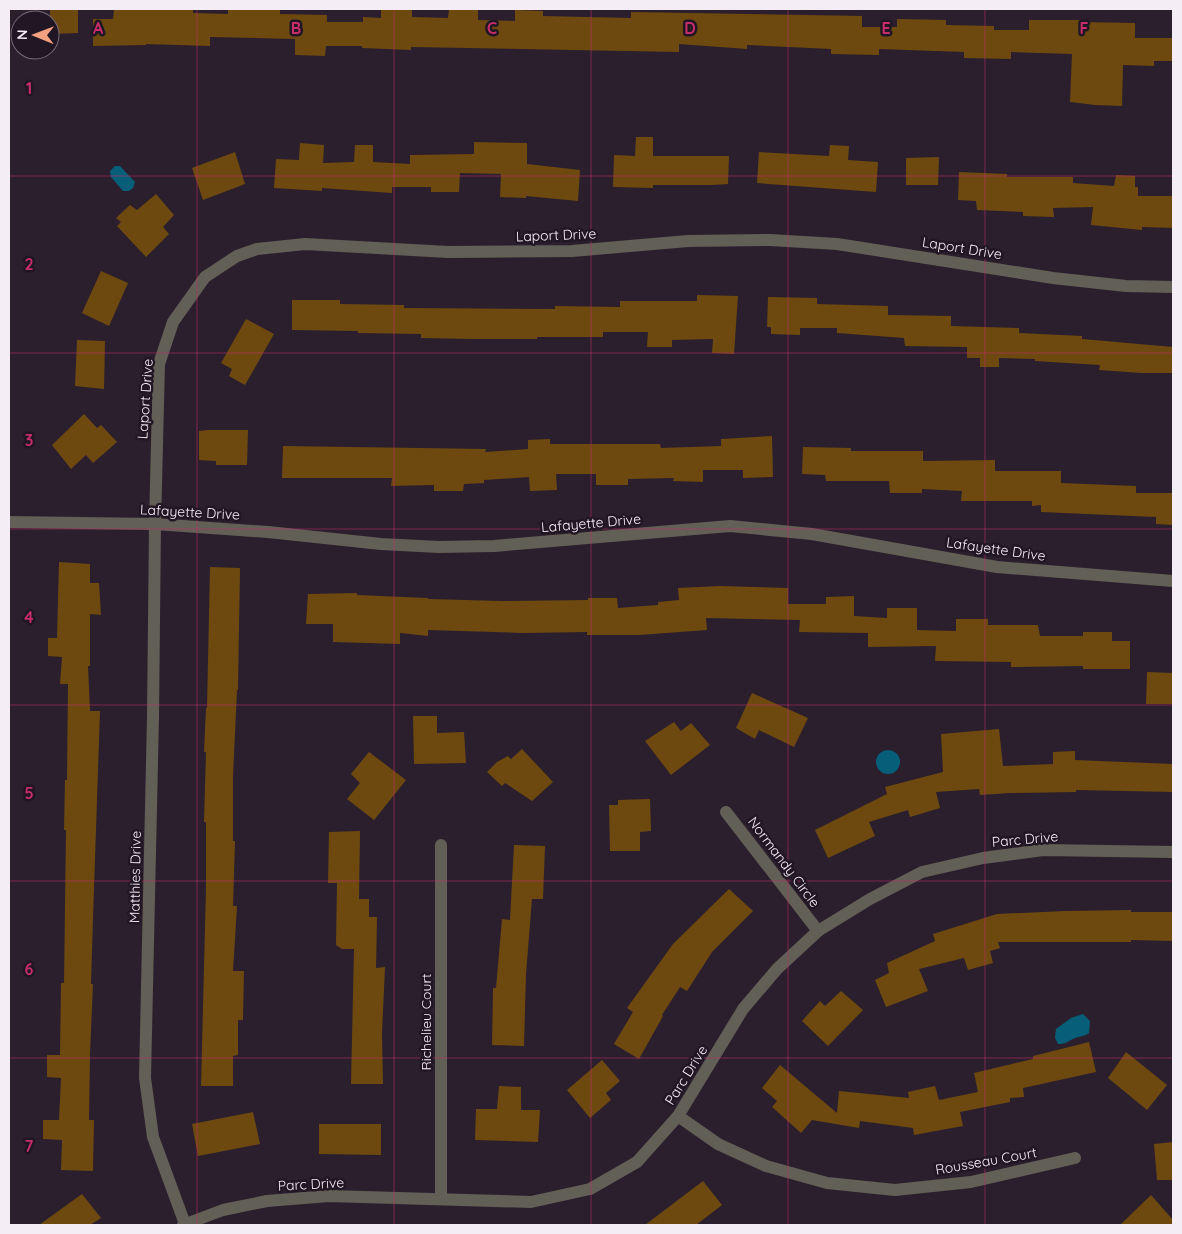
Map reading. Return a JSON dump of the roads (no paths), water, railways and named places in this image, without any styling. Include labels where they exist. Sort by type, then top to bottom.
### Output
[{"type":"street","name":"Laport Drive","points":[[155,524],[159,364],[173,322],[204,277],[236,256],[257,249],[305,244],[448,252],[572,250],[688,241],[770,240],[838,244],[1053,278],[1126,286],[1173,287]]},
{"type":"street","name":"Lafayette Drive","points":[[9,522],[155,524],[268,532],[381,544],[439,547],[494,546],[730,526],[812,534],[997,567],[1173,581]]},
{"type":"street","name":"Matthies Drive","points":[[155,524],[154,717],[145,1078],[153,1138],[184,1225]]},
{"type":"street","name":"Normandy Circle","points":[[726,812],[818,931]]},
{"type":"street","name":"Richelieu Court","points":[[441,845],[441,1199]]},
{"type":"street","name":"Parc Drive","points":[[184,1225],[223,1210],[267,1201],[330,1196],[531,1202],[590,1189],[637,1162],[678,1116],[743,1009],[777,969],[818,931],[870,899],[922,872],[983,858],[1043,850],[1173,852]]},
{"type":"street","name":"Rousseau Court","points":[[678,1116],[718,1144],[758,1162],[827,1183],[895,1190],[971,1182],[1075,1158]]},
{"type":"water","points":[[115,166],[120,166],[135,182],[133,188],[129,191],[123,191],[111,177],[110,171]]},
{"type":"water","points":[[888,750],[896,754],[900,762],[896,770],[888,774],[880,770],[876,762],[880,754]]},
{"type":"water","points":[[1083,1014],[1090,1021],[1089,1033],[1058,1044],[1055,1038],[1056,1029],[1071,1018]]}]
